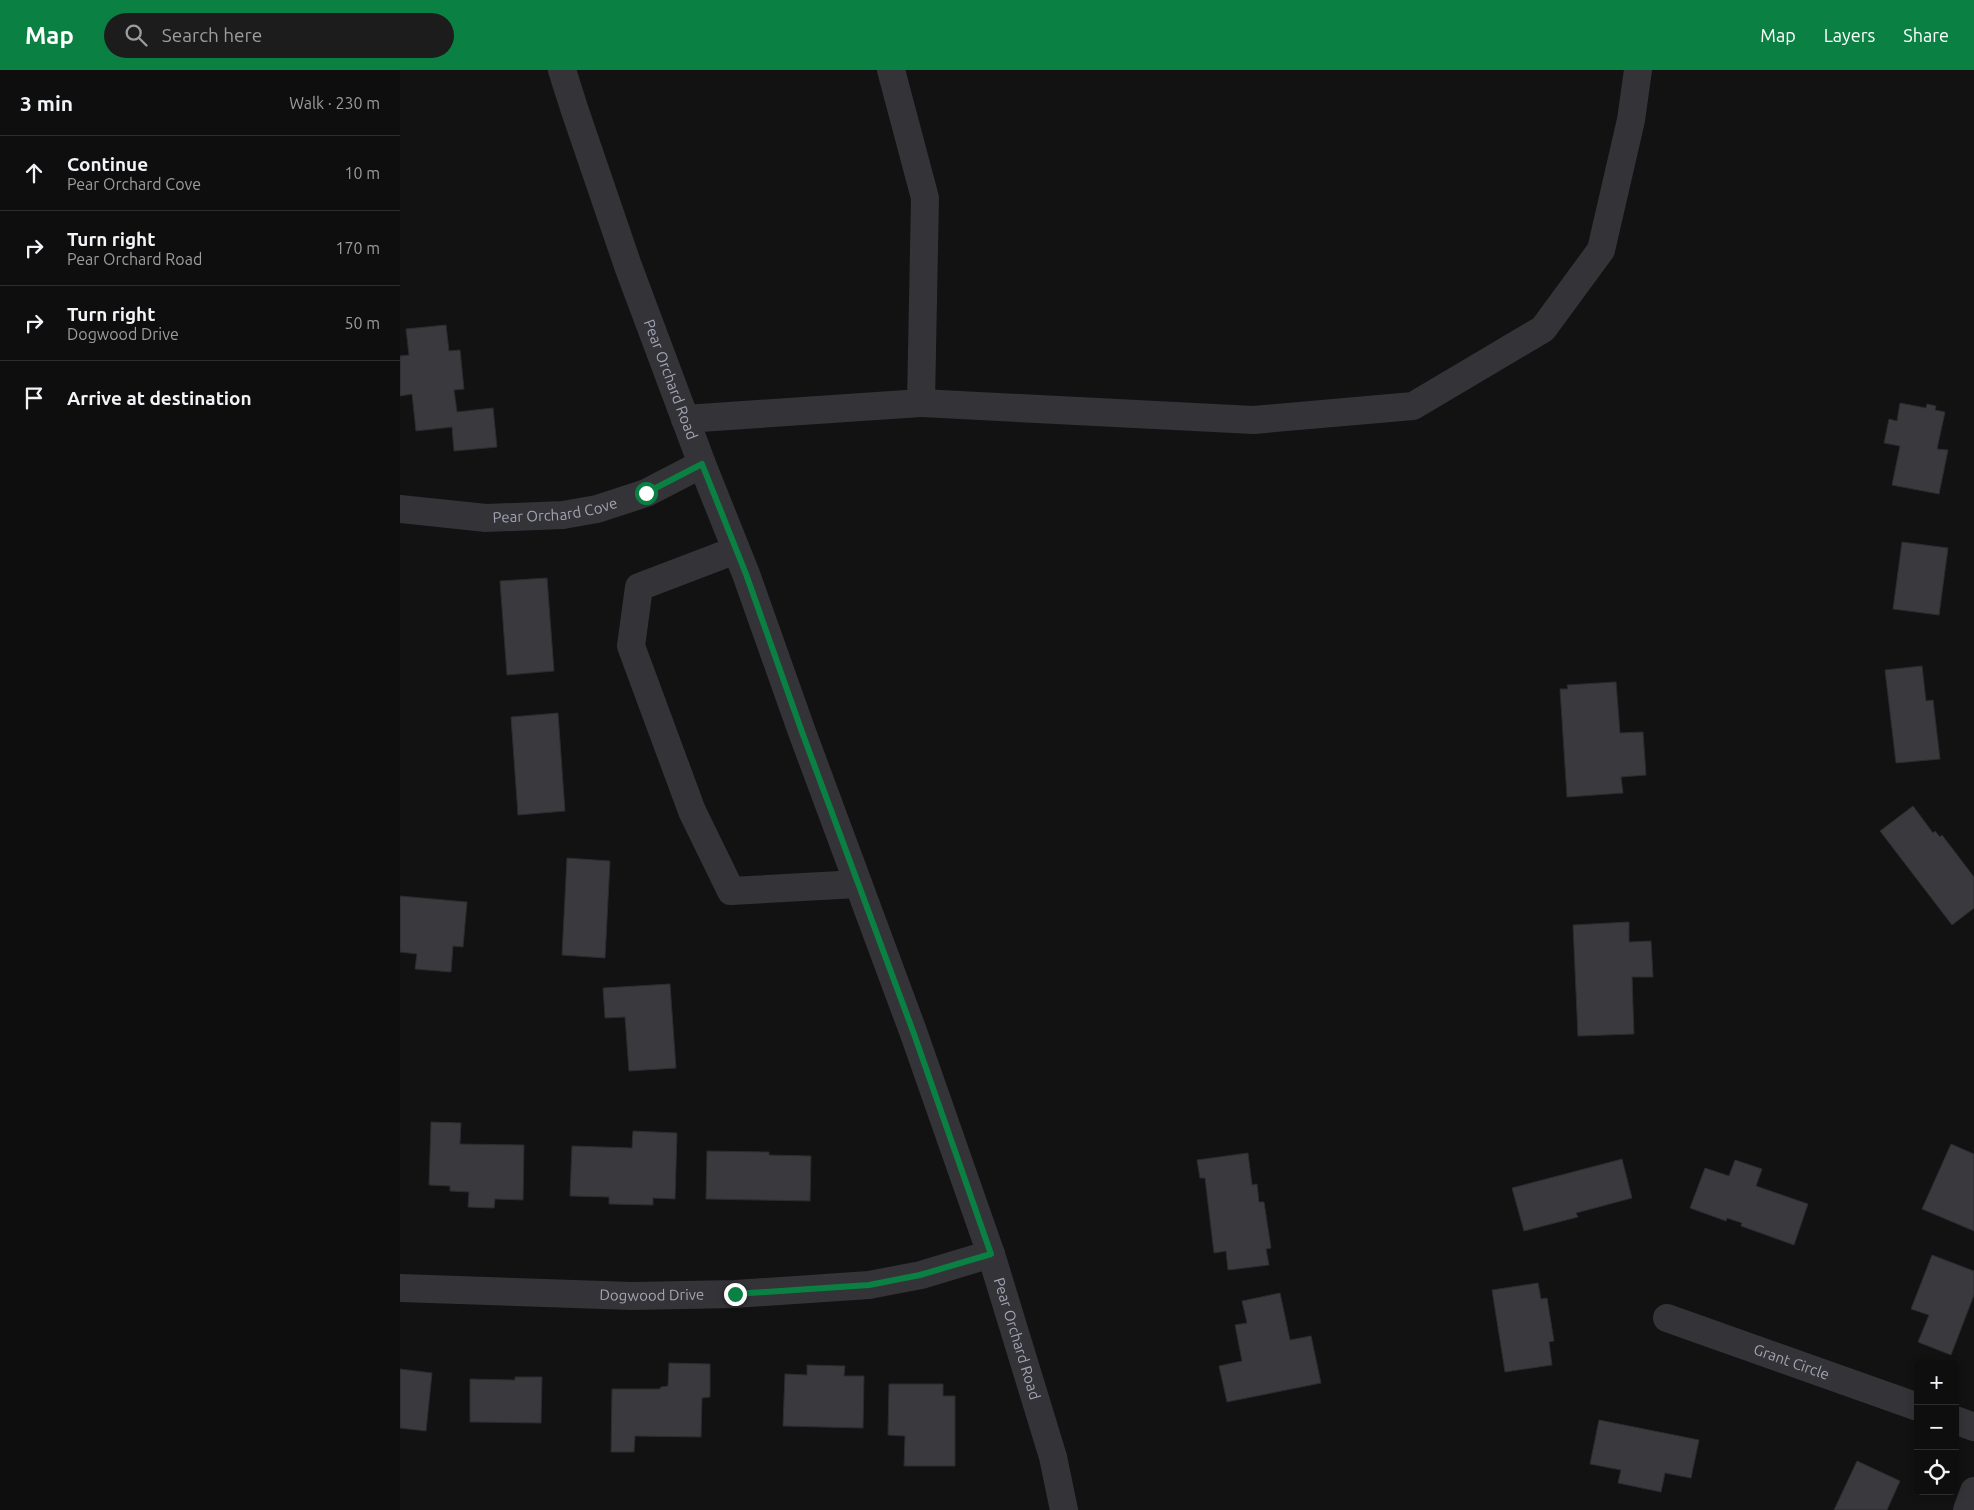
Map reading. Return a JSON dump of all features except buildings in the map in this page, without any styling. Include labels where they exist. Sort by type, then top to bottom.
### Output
[{"type":"street","name":"Pear Orchard Road","points":[[562,70],[628,266],[736,550],[914,1034],[991,1254],[1053,1457],[1064,1510]]},
{"type":"street","points":[[891,70],[925,198],[921,403]]},
{"type":"street","points":[[685,420],[921,403],[1253,420],[1413,406],[1543,329],[1601,250],[1631,120],[1638,70]]},
{"type":"street","name":"Pear Orchard Cove","points":[[400,509],[486,518],[563,515],[597,509],[646,493],[702,464]]},
{"type":"street","points":[[736,550],[638,587],[632,646],[688,802],[731,891],[858,884]]},
{"type":"street","name":"Dogwood Drive","points":[[400,1288],[632,1296],[735,1294],[869,1285],[920,1275],[991,1254]]},
{"type":"street","name":"Grant Circle","points":[[1667,1318],[1914,1406]]},
{"type":"street","points":[[1959,1421],[1974,1426]]},
{"type":"street","points":[[1967,1510],[1974,1491]]},
{"type":"route","points":[[646,493],[702,464],[746,574],[802,732],[914,1034],[991,1254],[920,1275],[869,1285],[735,1294]]}]
